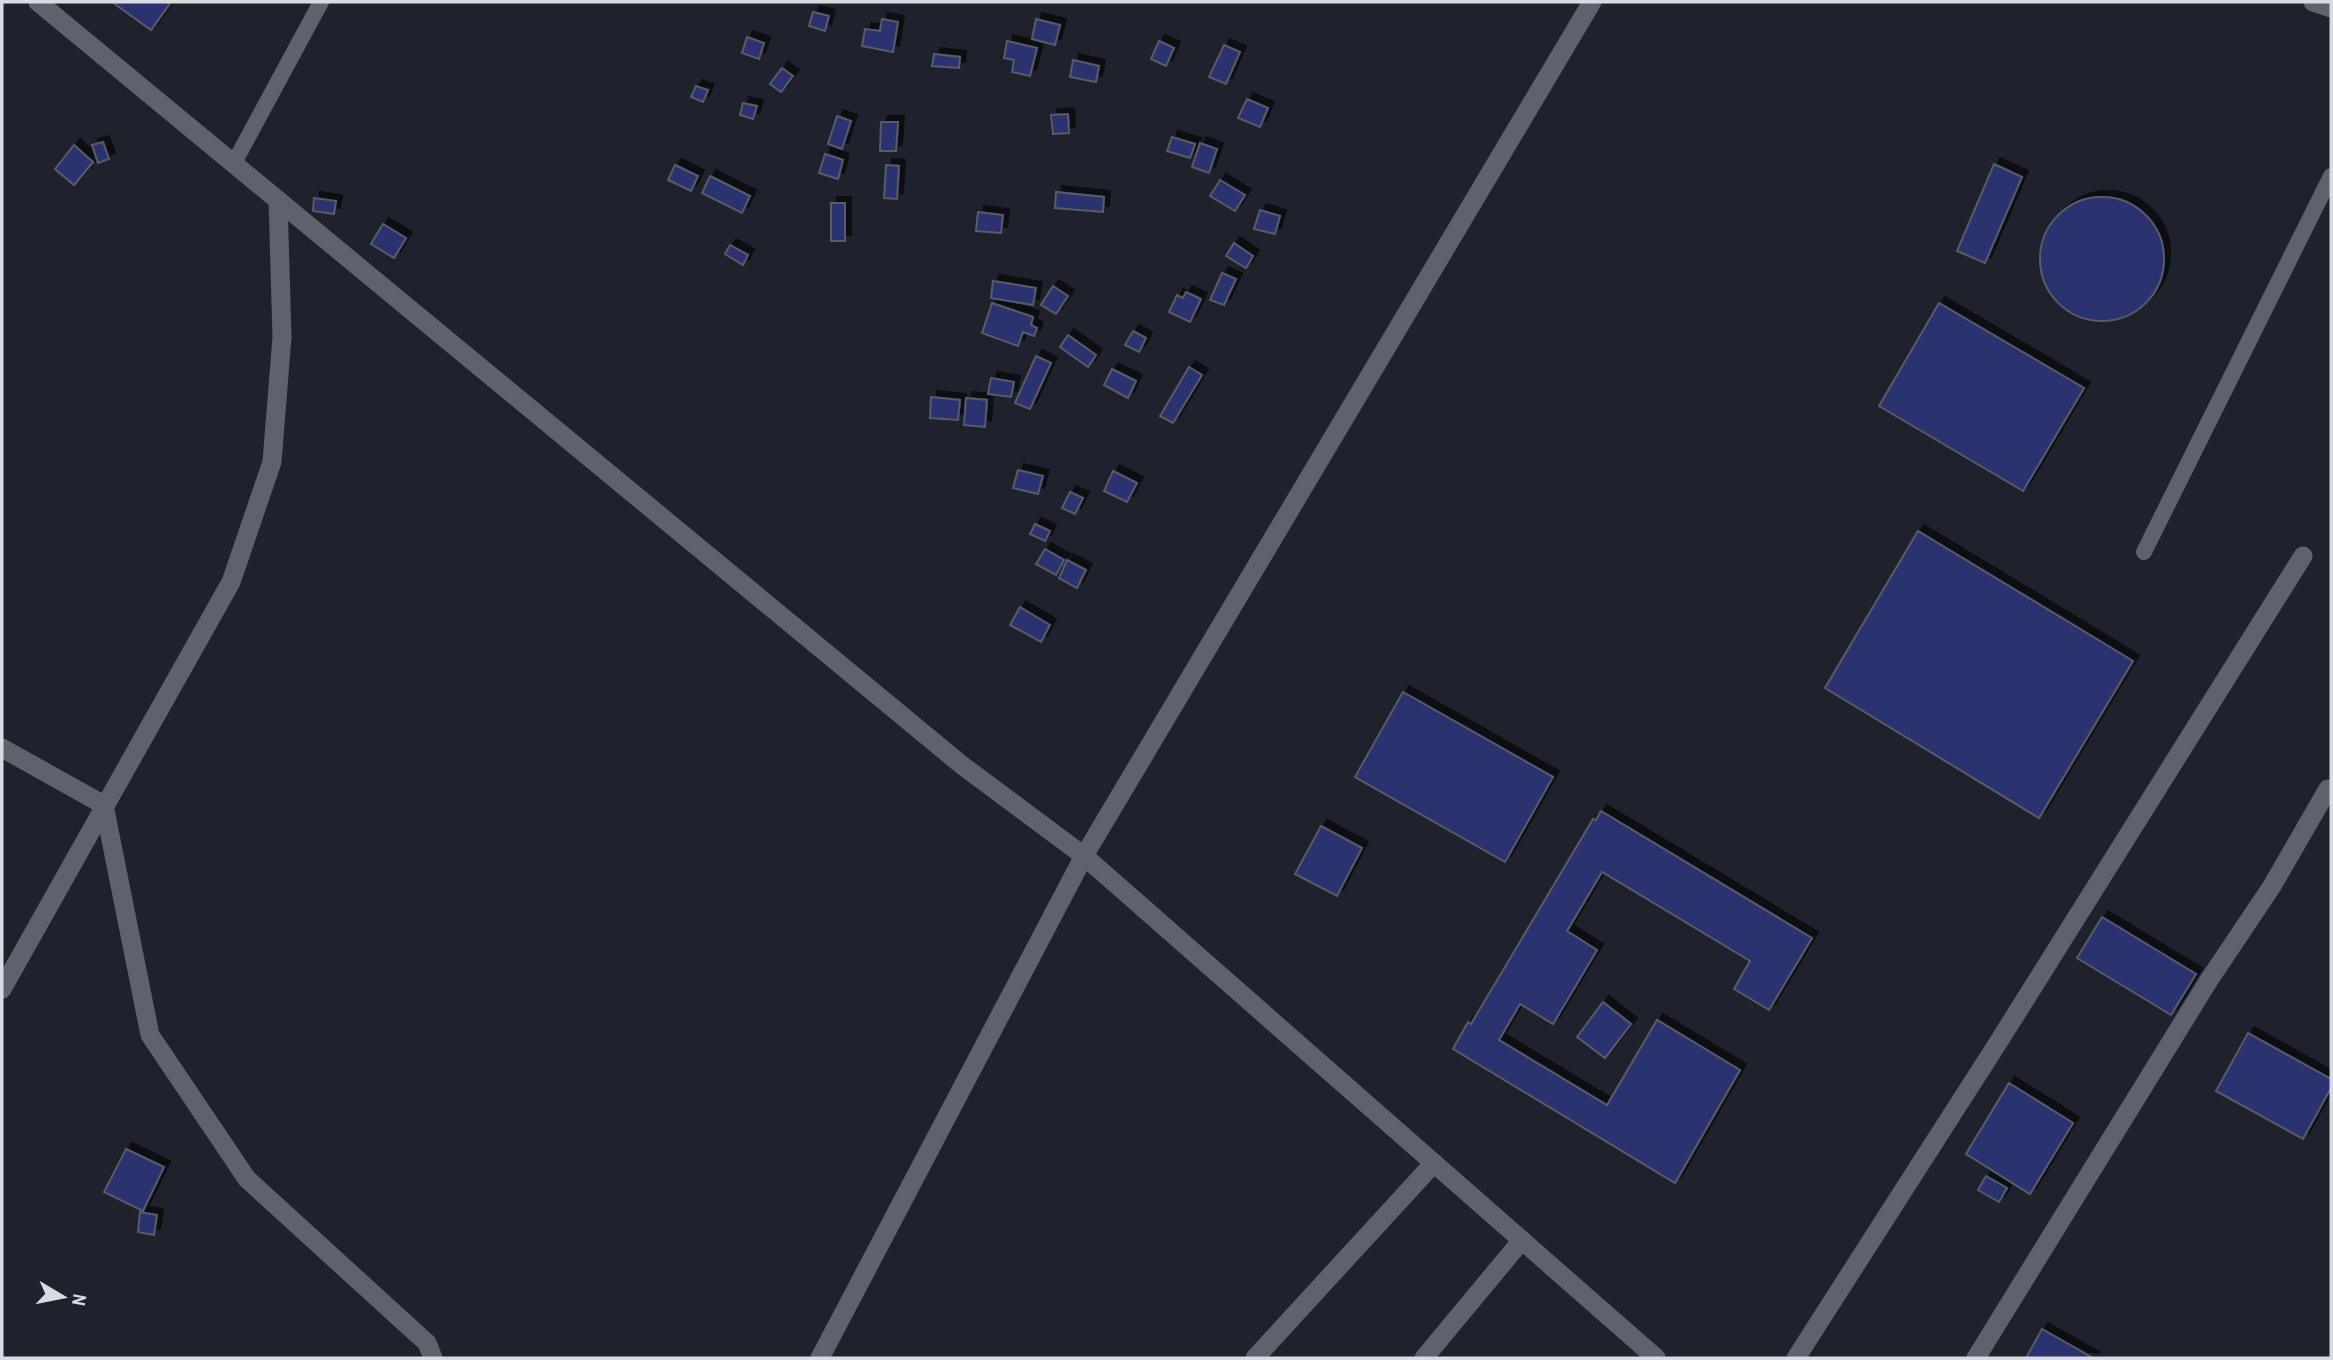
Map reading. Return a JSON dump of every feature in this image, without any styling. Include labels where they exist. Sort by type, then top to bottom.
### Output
[{"type":"street","points":[[38,2],[963,766],[1084,856],[1656,1358]]},
{"type":"street","points":[[820,1358],[1084,856],[1591,2]]},
{"type":"street","points":[[2314,2],[2331,8]]},
{"type":"street","points":[[2,989],[230,582],[272,463],[282,337],[278,200]]},
{"type":"street","points":[[1796,1358],[2001,1038],[2303,556]]},
{"type":"street","points":[[2,748],[104,805],[150,1035],[247,1179],[427,1343],[433,1358]]},
{"type":"street","points":[[1976,1358],[2209,980],[2272,886],[2328,789]]},
{"type":"street","points":[[1255,1358],[1434,1163]]},
{"type":"street","points":[[1424,1358],[1522,1240]]},
{"type":"lane","points":[[234,163],[321,2]]},
{"type":"lane","points":[[2144,552],[2331,176]]},
{"type":"building","points":[[112,2],[171,2],[151,30]]},
{"type":"building","points":[[813,12],[829,16],[825,31],[809,26]]},
{"type":"building","points":[[882,19],[898,22],[893,52],[862,46],[865,29],[880,31]]},
{"type":"building","points":[[1036,19],[1060,25],[1055,45],[1032,39]]},
{"type":"building","points":[[747,37],[764,43],[759,59],[742,53]]},
{"type":"building","points":[[1007,41],[1037,48],[1030,76],[1012,72],[1014,60],[1004,58]]},
{"type":"building","points":[[1159,41],[1174,48],[1166,66],[1151,59]]},
{"type":"building","points":[[1224,45],[1240,52],[1226,84],[1209,77]]},
{"type":"building","points":[[934,54],[960,57],[959,68],[932,66]]},
{"type":"building","points":[[1073,60],[1099,66],[1096,82],[1070,77]]},
{"type":"building","points":[[782,68],[793,76],[781,92],[770,84]]},
{"type":"building","points":[[696,86],[708,90],[703,102],[691,97]]},
{"type":"building","points":[[1247,99],[1268,108],[1260,127],[1238,118]]},
{"type":"building","points":[[743,103],[757,106],[753,119],[740,115]]},
{"type":"building","points":[[1068,114],[1069,133],[1053,134],[1051,115]]},
{"type":"building","points":[[837,116],[851,121],[842,149],[828,144]]},
{"type":"building","points":[[881,122],[898,122],[896,151],[880,151]]},
{"type":"building","points":[[1172,137],[1195,144],[1190,158],[1167,151]]},
{"type":"building","points":[[103,142],[109,159],[98,163],[92,145]]},
{"type":"building","points":[[1200,143],[1217,149],[1209,173],[1192,167]]},
{"type":"building","points":[[74,145],[93,162],[74,185],[55,169]]},
{"type":"building","points":[[825,154],[843,160],[838,179],[819,173]]},
{"type":"building","points":[[1994,164],[2022,177],[1985,263],[1957,251]]},
{"type":"building","points":[[675,165],[698,176],[691,191],[668,180]]},
{"type":"building","points":[[886,165],[899,166],[897,199],[884,198]]},
{"type":"building","points":[[710,176],[750,196],[742,213],[702,193]]},
{"type":"building","points":[[1220,180],[1245,195],[1235,211],[1210,196]]},
{"type":"building","points":[[1056,192],[1104,197],[1103,212],[1055,208]]},
{"type":"building","points":[[2102,197],[2126,201],[2146,215],[2160,235],[2164,259],[2160,283],[2146,303],[2126,317],[2102,321],[2078,317],[2058,303],[2044,283],[2040,259],[2044,235],[2058,215],[2078,201]]},
{"type":"building","points":[[314,198],[336,201],[334,214],[313,211]]},
{"type":"building","points":[[831,203],[845,203],[845,241],[831,241]]},
{"type":"building","points":[[1260,210],[1280,216],[1275,234],[1254,229]]},
{"type":"building","points":[[978,212],[1003,215],[1001,233],[976,231]]},
{"type":"building","points":[[383,224],[406,238],[394,258],[371,244]]},
{"type":"building","points":[[1234,243],[1253,256],[1246,268],[1226,256]]},
{"type":"building","points":[[730,245],[748,255],[743,265],[725,254]]},
{"type":"building","points":[[1222,273],[1236,279],[1224,305],[1210,300]]},
{"type":"building","points":[[993,281],[1036,288],[1033,305],[991,298]]},
{"type":"building","points":[[1053,286],[1068,296],[1056,314],[1041,305]]},
{"type":"building","points":[[1186,292],[1201,299],[1190,322],[1169,312],[1177,295],[1183,298]]},
{"type":"building","points":[[992,303],[1033,317],[1031,325],[1037,328],[1034,336],[1023,332],[1018,346],[982,333]]},
{"type":"building","points":[[1939,303],[2084,388],[2023,491],[1879,406]]},
{"type":"building","points":[[1133,331],[1146,338],[1139,352],[1125,345]]},
{"type":"building","points":[[1068,335],[1096,355],[1088,367],[1060,347]]},
{"type":"building","points":[[1036,356],[1051,363],[1030,409],[1015,403]]},
{"type":"building","points":[[1189,367],[1202,375],[1173,423],[1160,416]]},
{"type":"building","points":[[1112,369],[1136,381],[1128,398],[1104,385]]},
{"type":"building","points":[[991,378],[1014,382],[1011,397],[988,394]]},
{"type":"building","points":[[931,397],[960,400],[958,420],[930,418]]},
{"type":"building","points":[[966,398],[987,400],[985,427],[964,425]]},
{"type":"building","points":[[1018,470],[1043,476],[1038,494],[1013,488]]},
{"type":"building","points":[[1113,471],[1137,483],[1127,502],[1104,491]]},
{"type":"building","points":[[1070,492],[1083,498],[1075,514],[1062,508]]},
{"type":"building","points":[[1035,524],[1050,531],[1045,541],[1030,534]]},
{"type":"building","points":[[1918,531],[2133,661],[2039,818],[1825,688]]},
{"type":"building","points":[[1045,549],[1064,560],[1056,575],[1036,564]]},
{"type":"building","points":[[1067,560],[1086,570],[1077,588],[1059,578]]},
{"type":"building","points":[[1020,607],[1050,625],[1041,642],[1010,625]]},
{"type":"building","points":[[1403,692],[1553,777],[1505,862],[1355,777]]},
{"type":"building","points":[[1601,811],[1812,938],[1769,1010],[1734,989],[1750,961],[1602,872],[1567,931],[1597,950],[1553,1024],[1520,1004],[1499,1040],[1607,1105],[1657,1020],[1740,1070],[1675,1183],[1453,1049],[1468,1022],[1471,1024],[1593,819],[1596,820]]},
{"type":"building","points":[[1321,826],[1362,848],[1337,896],[1295,874]]},
{"type":"building","points":[[2102,917],[2196,974],[2171,1015],[2077,958]]},
{"type":"building","points":[[1603,1002],[1631,1024],[1605,1058],[1577,1037]]},
{"type":"building","points":[[2248,1033],[2331,1079],[2331,1088],[2303,1139],[2216,1091]]},
{"type":"building","points":[[2009,1083],[2073,1123],[2030,1194],[1966,1154]]},
{"type":"building","points":[[126,1149],[164,1167],[143,1211],[104,1192]]},
{"type":"building","points":[[1986,1176],[2007,1188],[1999,1202],[1978,1190]]},
{"type":"building","points":[[140,1212],[157,1215],[154,1235],[138,1232]]},
{"type":"building","points":[[2042,1329],[2093,1358],[2026,1358]]}]
